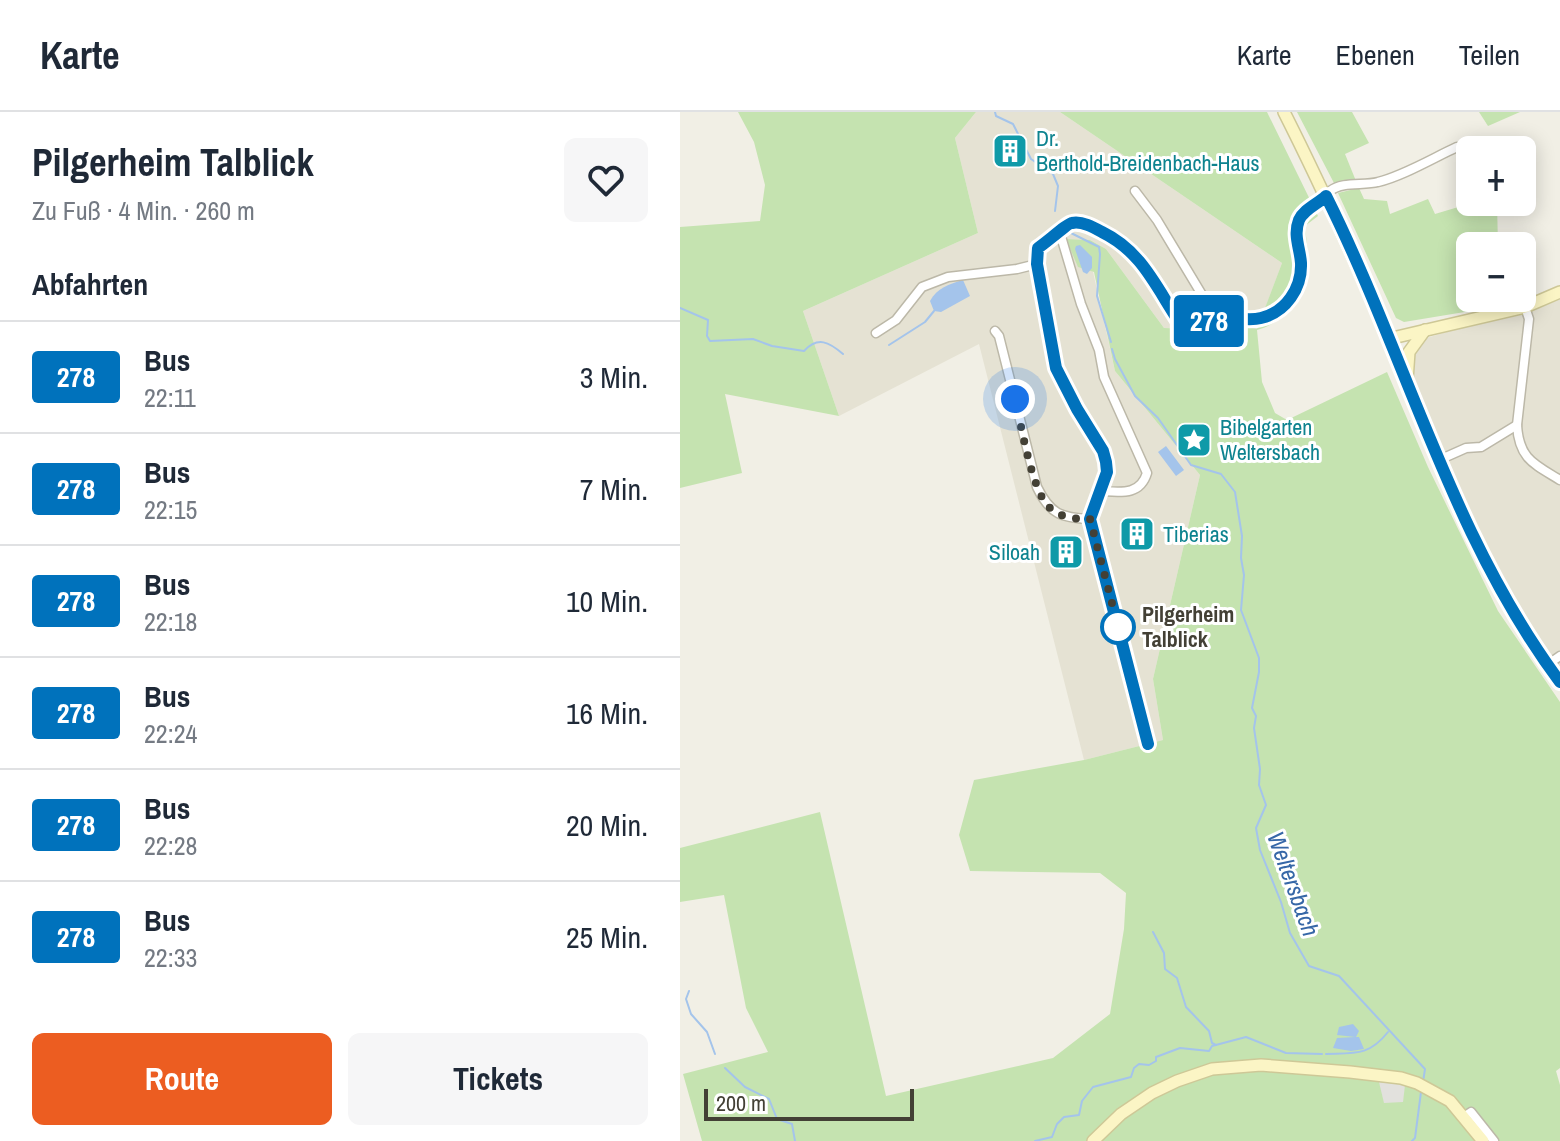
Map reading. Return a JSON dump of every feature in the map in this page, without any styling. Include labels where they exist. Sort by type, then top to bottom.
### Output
[{"type":"main road","points":[[1284,112],[1329,201],[1439,460],[1494,580],[1560,682]]},
{"type":"main road","points":[[1536,302],[1560,292]]},
{"type":"main road","points":[[1388,339],[1503,312]]},
{"type":"main road","points":[[1407,382],[1409,352],[1425,330]]},
{"type":"main road","points":[[1093,1141],[1121,1114],[1152,1093],[1212,1069],[1239,1065],[1283,1065],[1401,1078],[1429,1088],[1450,1101],[1483,1141]]},
{"type":"street","points":[[1148,744],[1090,519],[1107,472],[1106,462],[1103,451],[1056,368],[1037,264],[1038,248],[1060,233],[1067,224],[1073,222],[1091,226],[1133,251],[1178,320],[1190,326],[1216,318],[1263,318],[1287,302],[1298,285],[1300,273],[1296,235],[1300,217],[1329,201],[1333,189],[1379,182],[1456,147]]},
{"type":"street","points":[[1135,191],[1163,230],[1216,318]]},
{"type":"street","points":[[1060,233],[1099,350],[1107,385],[1147,473],[1145,481],[1127,493],[1101,491]]},
{"type":"street","points":[[876,333],[896,320],[922,287],[948,277],[1037,264]]},
{"type":"street","points":[[1527,312],[1529,319],[1517,425],[1518,442],[1533,464],[1560,480]]},
{"type":"street","points":[[995,331],[999,336],[1037,487],[1051,510],[1062,516],[1090,519]]},
{"type":"street","points":[[1439,460],[1466,448],[1481,447],[1517,425]]},
{"type":"street","points":[[1547,665],[1560,656]]},
{"type":"street","points":[[1465,1116],[1471,1112],[1494,1141]]},
{"type":"shaded area","points":[[976,112],[1060,112],[1282,263],[1257,330],[1228,323],[1193,329],[1164,328],[1106,249],[1090,240],[1066,239],[1093,272],[1115,371],[1200,475],[1153,679],[1163,740],[1084,760],[979,344],[839,416],[803,311],[978,233],[955,138]]},
{"type":"shaded area","points":[[1560,292],[1560,671],[1501,582],[1481,544],[1415,387],[1411,355],[1423,339],[1516,312],[1536,312],[1536,305]]},
{"type":"shaded area","points":[[1379,1082],[1405,1085],[1403,1102],[1384,1103]]},
{"type":"green space","points":[[738,112],[976,112],[955,138],[978,233],[803,311],[839,416],[725,394],[742,473],[680,488],[680,227],[760,221],[765,185],[754,142]]},
{"type":"green space","points":[[1060,112],[1267,112],[1318,216],[1305,226],[1308,266],[1301,290],[1283,315],[1257,330],[1262,382],[1275,413],[1287,420],[1387,372],[1428,467],[1498,611],[1560,702],[1560,1068],[1556,1071],[1560,1085],[1560,1141],[702,1141],[683,1074],[768,1052],[746,1008],[724,895],[680,902],[680,848],[820,812],[886,1096],[1053,1058],[1110,1014],[1124,929],[1126,893],[1100,873],[970,871],[959,835],[974,780],[1084,760],[1163,740],[1153,679],[1200,475],[1115,371],[1094,272],[1078,267],[1066,239],[1090,240],[1106,249],[1164,328],[1193,329],[1228,323],[1257,329],[1282,263]]},
{"type":"green space","points":[[1297,112],[1352,112],[1369,143],[1345,154],[1356,181],[1334,183]]},
{"type":"green space","points":[[1479,112],[1520,112],[1488,126]]},
{"type":"green space","points":[[1359,188],[1364,199],[1387,201],[1390,214],[1428,199],[1435,214],[1456,208],[1456,216],[1497,216],[1498,232],[1456,232],[1456,312],[1465,312],[1404,322],[1396,318],[1338,193]]},
{"type":"water","points":[[1080,245],[1092,257],[1092,268],[1087,274],[1083,272],[1075,249]]},
{"type":"water","points":[[963,280],[970,296],[941,312],[934,311],[930,301],[936,293]]},
{"type":"water","points":[[1166,446],[1184,470],[1176,476],[1158,452]]},
{"type":"water","points":[[1353,1024],[1359,1031],[1356,1037],[1359,1037],[1364,1049],[1351,1051],[1333,1048],[1337,1038],[1355,1037],[1337,1035],[1339,1027]]},
{"type":"waterway","name":"Weltersbach","points":[[995,112],[996,116],[1013,124],[1031,159],[1053,174],[1058,186],[1055,211]]},
{"type":"waterway","name":"Weltersbach","points":[[1069,232],[1099,247],[1097,296],[1111,342]]},
{"type":"waterway","points":[[680,308],[708,320],[707,336],[710,341],[753,339],[772,346],[804,351],[814,343],[824,342],[843,354]]},
{"type":"waterway","points":[[889,345],[925,322],[934,311]]},
{"type":"waterway","name":"Weltersbach","points":[[1112,349],[1135,396],[1158,418],[1191,465],[1221,474],[1235,492],[1244,575],[1241,610],[1259,658],[1252,708],[1256,716],[1254,728],[1259,785],[1266,805],[1256,828],[1260,850],[1290,933],[1309,966],[1339,976],[1425,1069],[1423,1082]]},
{"type":"waterway","points":[[1153,932],[1164,953],[1165,969],[1177,978],[1186,1007],[1209,1031],[1212,1043],[1216,1045]]},
{"type":"waterway","points":[[689,991],[686,999],[691,1014],[707,1032],[715,1054]]},
{"type":"waterway","points":[[1326,1054],[1368,1049],[1388,1032]]},
{"type":"waterway","points":[[1035,1141],[1052,1137],[1057,1124],[1064,1117],[1079,1115],[1082,1101],[1093,1087],[1131,1077],[1139,1064],[1149,1065],[1156,1061],[1156,1057],[1180,1048],[1209,1051],[1212,1046],[1246,1037],[1286,1053],[1322,1054]]},
{"type":"waterway","points":[[725,1068],[745,1087],[769,1099],[777,1119],[792,1124],[795,1141]]},
{"type":"waterway","name":"Weltersbach","points":[[1412,1141],[1415,1138],[1421,1092]]},
{"type":"bus line","name":"278","points":[[1148,744],[1090,519],[1107,472],[1106,462],[1103,451],[1056,368],[1037,264],[1038,248],[1073,222],[1091,226],[1133,251],[1178,320],[1184,324],[1199,325],[1216,318],[1250,320],[1273,314],[1293,294],[1300,273],[1296,235],[1300,217],[1326,196],[1494,580],[1560,682]]},
{"type":"place","name":"Dr. Berthold-Breidenbach-Haus","points":[[1010,151]]},
{"type":"place","name":"Bibelgarten Weltersbach","points":[[1194,440]]},
{"type":"place","name":"Tiberias","points":[[1137,534]]},
{"type":"place","name":"Siloah","points":[[1066,552]]},
{"type":"place","name":"Pilgerheim Talblick","points":[[1118,627]]},
{"type":"route","points":[[1015,399],[1037,487],[1045,503],[1062,516],[1090,519],[1119,630],[1118,627]]}]
